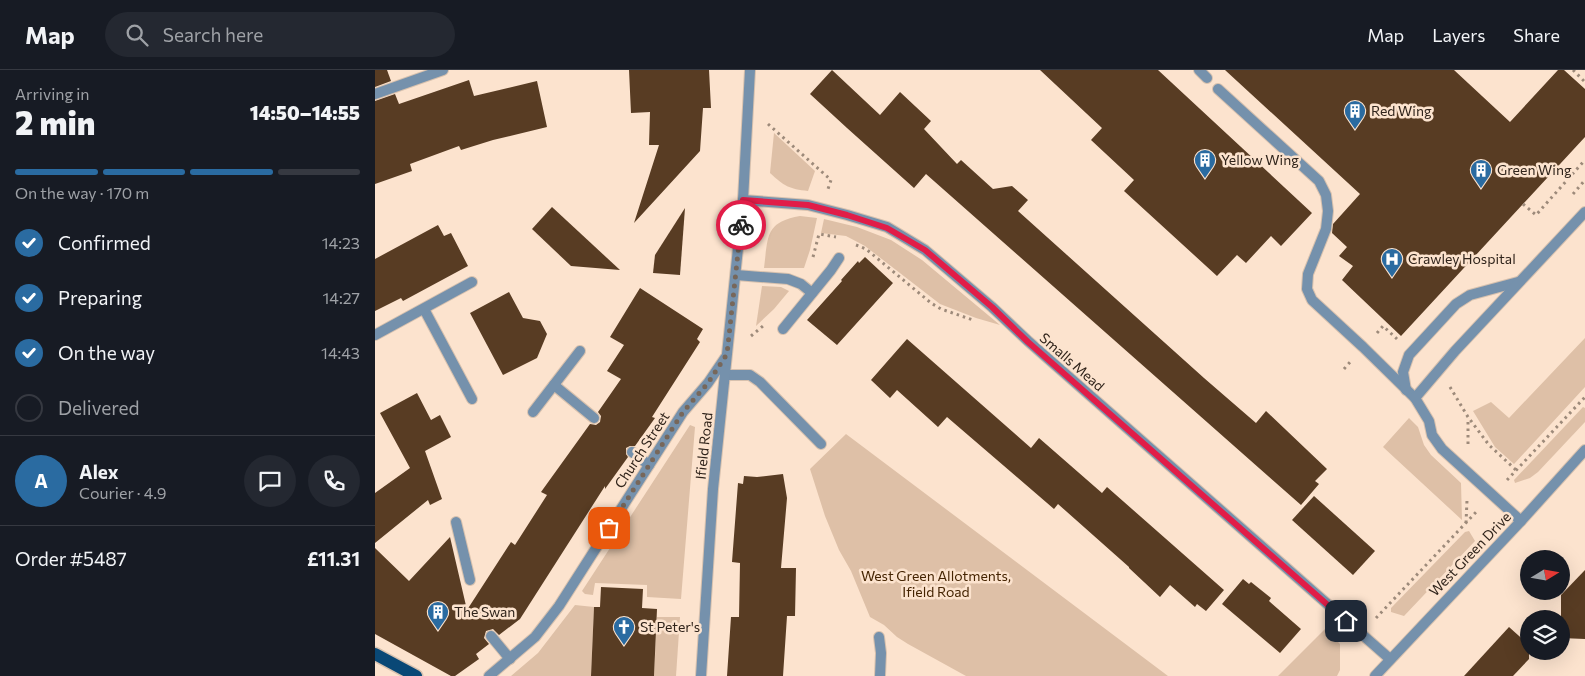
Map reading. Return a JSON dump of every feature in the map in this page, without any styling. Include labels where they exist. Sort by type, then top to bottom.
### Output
[{"type":"main road","points":[[375,654],[416,676]]},
{"type":"street","points":[[375,94],[443,70]]},
{"type":"street","name":"Ifield Road","points":[[701,676],[713,489],[743,200],[750,70]]},
{"type":"street","points":[[1199,70],[1207,78]]},
{"type":"street","points":[[1218,89],[1319,180],[1325,195],[1328,211],[1325,229],[1307,274],[1307,289],[1312,300],[1415,398],[1429,421],[1432,434],[1442,449],[1521,521]]},
{"type":"street","name":"Smalls Mead","points":[[743,200],[808,205],[824,209],[887,228],[925,250],[1390,659]]},
{"type":"street","points":[[1415,398],[1585,212]]},
{"type":"street","points":[[783,329],[839,258]]},
{"type":"street","points":[[736,275],[788,279],[801,284],[812,293]]},
{"type":"street","points":[[375,335],[472,282]]},
{"type":"street","points":[[1406,390],[1403,372],[1409,355],[1456,304],[1470,295],[1519,282]]},
{"type":"street","points":[[423,308],[472,399]]},
{"type":"street","name":"Church Street","points":[[489,676],[535,637],[559,606],[683,412],[708,383],[728,350]]},
{"type":"street","points":[[533,412],[581,351]]},
{"type":"street","points":[[725,375],[749,375],[760,382],[821,444]]},
{"type":"street","points":[[554,384],[594,418]]},
{"type":"street","name":"West Green Drive","points":[[1375,676],[1585,450]]},
{"type":"street","points":[[632,452],[649,465]]},
{"type":"street","points":[[456,522],[470,580]]},
{"type":"street","points":[[491,636],[510,659]]},
{"type":"street","points":[[879,637],[881,653],[880,676]]},
{"type":"path","points":[[1573,70],[1585,82]]},
{"type":"path","points":[[749,104],[765,121],[831,180],[819,234],[807,272],[801,284]]},
{"type":"path","points":[[1523,204],[1537,215],[1585,160]]},
{"type":"path","points":[[1572,194],[1585,180]]},
{"type":"path","points":[[819,234],[839,238]]},
{"type":"path","points":[[853,244],[866,250],[931,303],[941,309],[979,322]]},
{"type":"path","points":[[728,350],[751,336],[767,321]]},
{"type":"path","points":[[1361,634],[1585,397]]},
{"type":"green space","points":[[774,133],[815,171],[808,191],[787,186],[770,173]]},
{"type":"green space","points":[[800,216],[817,218],[804,268],[764,268],[766,248],[770,233],[774,227],[780,222]]},
{"type":"green space","points":[[824,219],[857,227],[891,240],[922,260],[1000,325],[940,304],[865,246],[846,236],[821,233]]},
{"type":"green space","points":[[762,286],[781,287],[789,291],[756,326]]},
{"type":"green space","points":[[1585,338],[1585,387],[1514,464],[1495,447],[1473,411],[1491,402],[1509,418]]},
{"type":"green space","points":[[1583,407],[1585,408],[1585,422],[1538,472],[1530,478],[1515,483],[1514,480]]},
{"type":"green space","points":[[1409,418],[1418,427],[1424,445],[1431,455],[1461,483],[1462,520],[1383,447]]},
{"type":"green space","points":[[690,425],[695,427],[681,599],[647,597],[647,585],[595,583],[593,595],[585,594],[582,591]]},
{"type":"green space","name":"West Green Allotments, Ifield Road","points":[[846,434],[1168,676],[966,676],[908,644],[884,625],[870,617],[825,516],[810,469]]},
{"type":"green space","points":[[1469,531],[1475,541],[1404,616],[1391,612],[1391,608],[1465,532]]},
{"type":"green space","points":[[575,605],[594,607],[591,676],[511,676],[538,653]]},
{"type":"green space","points":[[657,617],[680,617],[676,676],[654,676]]},
{"type":"green space","points":[[1325,629],[1340,644],[1340,670],[1337,676],[1278,676]]},
{"type":"building","points":[[375,70],[387,70],[391,81],[375,87]]},
{"type":"building","points":[[629,70],[709,70],[711,108],[703,108],[700,151],[634,223],[659,145],[649,145],[650,112],[631,113]]},
{"type":"building","points":[[832,70],[880,115],[900,92],[931,121],[924,129],[957,164],[961,160],[993,189],[1012,186],[1028,200],[1018,211],[1204,378],[1256,423],[1266,411],[1327,469],[1315,481],[1319,484],[1301,505],[926,174],[914,188],[810,94]]},
{"type":"building","name":"Yellow Wing","points":[[1040,70],[1158,70],[1312,213],[1281,246],[1271,236],[1246,263],[1237,255],[1217,276],[1124,191],[1134,180],[1091,140],[1102,128]]},
{"type":"building","points":[[1225,70],[1454,70],[1510,122],[1558,70],[1564,70],[1585,89],[1585,137],[1401,336],[1342,280],[1353,266],[1339,256],[1347,247],[1332,233],[1333,224],[1360,194]]},
{"type":"building","points":[[469,80],[474,96],[537,81],[547,127],[461,150],[459,146],[410,164],[412,171],[375,184],[375,101],[395,94],[399,104]]},
{"type":"building","points":[[552,207],[620,270],[571,266],[532,229]]},
{"type":"building","points":[[685,208],[680,275],[653,273],[655,255]]},
{"type":"building","points":[[438,225],[444,236],[451,233],[468,266],[403,301],[401,298],[375,311],[375,259]]},
{"type":"building","points":[[865,257],[893,283],[837,345],[807,320],[858,261],[859,263]]},
{"type":"building","points":[[640,288],[703,329],[697,339],[700,342],[652,417],[655,418],[635,446],[626,448],[628,457],[605,489],[605,486],[520,619],[499,635],[493,629],[486,631],[484,638],[489,644],[476,654],[479,659],[455,676],[451,676],[375,634],[375,548],[409,581],[450,537],[467,610],[511,542],[515,545],[547,495],[541,492],[590,424],[596,425],[600,422],[601,416],[598,412],[621,379],[607,371],[624,345],[610,337]]},
{"type":"building","points":[[509,292],[523,318],[540,321],[547,334],[537,358],[503,375],[470,313]]},
{"type":"building","points":[[907,339],[1031,448],[1039,438],[1102,493],[1107,487],[1224,590],[1206,611],[1197,604],[1195,607],[1170,585],[1160,597],[1058,504],[1054,509],[947,417],[938,427],[897,390],[890,398],[871,380]]},
{"type":"building","points":[[417,393],[431,420],[440,415],[451,437],[425,451],[442,499],[430,505],[428,500],[375,543],[375,493],[410,468],[380,413]]},
{"type":"building","points":[[783,474],[787,498],[781,568],[796,568],[795,616],[787,616],[783,676],[727,676],[731,617],[739,617],[740,563],[732,562],[738,483],[743,484],[744,476],[757,477]]},
{"type":"building","points":[[1314,496],[1375,551],[1353,575],[1292,520]]},
{"type":"building","points":[[1585,570],[1585,639],[1570,638],[1570,610],[1561,610],[1561,600],[1570,600],[1570,586]]},
{"type":"building","points":[[1243,579],[1249,584],[1251,582],[1271,598],[1269,601],[1301,629],[1280,653],[1222,604]]},
{"type":"building","name":"St Peter's","points":[[601,587],[643,589],[642,608],[657,609],[654,676],[591,676],[594,607],[600,607]]},
{"type":"building","points":[[1509,627],[1520,637],[1520,660],[1528,660],[1513,676],[1464,676]]},
{"type":"way so far","points":[[609,528],[683,412],[708,383],[727,354],[741,225]]},
{"type":"place","name":"Red Wing","points":[[1355,130]]},
{"type":"place","name":"Yellow Wing","points":[[1205,179]]},
{"type":"place","name":"Green Wing","points":[[1481,189]]},
{"type":"place","name":"Crawley Hospital","points":[[1392,278]]},
{"type":"place","name":"The Swan","points":[[438,631]]},
{"type":"place","name":"St Peter's","points":[[624,646]]},
{"type":"route","points":[[741,225],[743,200],[808,205],[887,228],[925,250],[992,307],[1028,342],[1346,621]]}]
